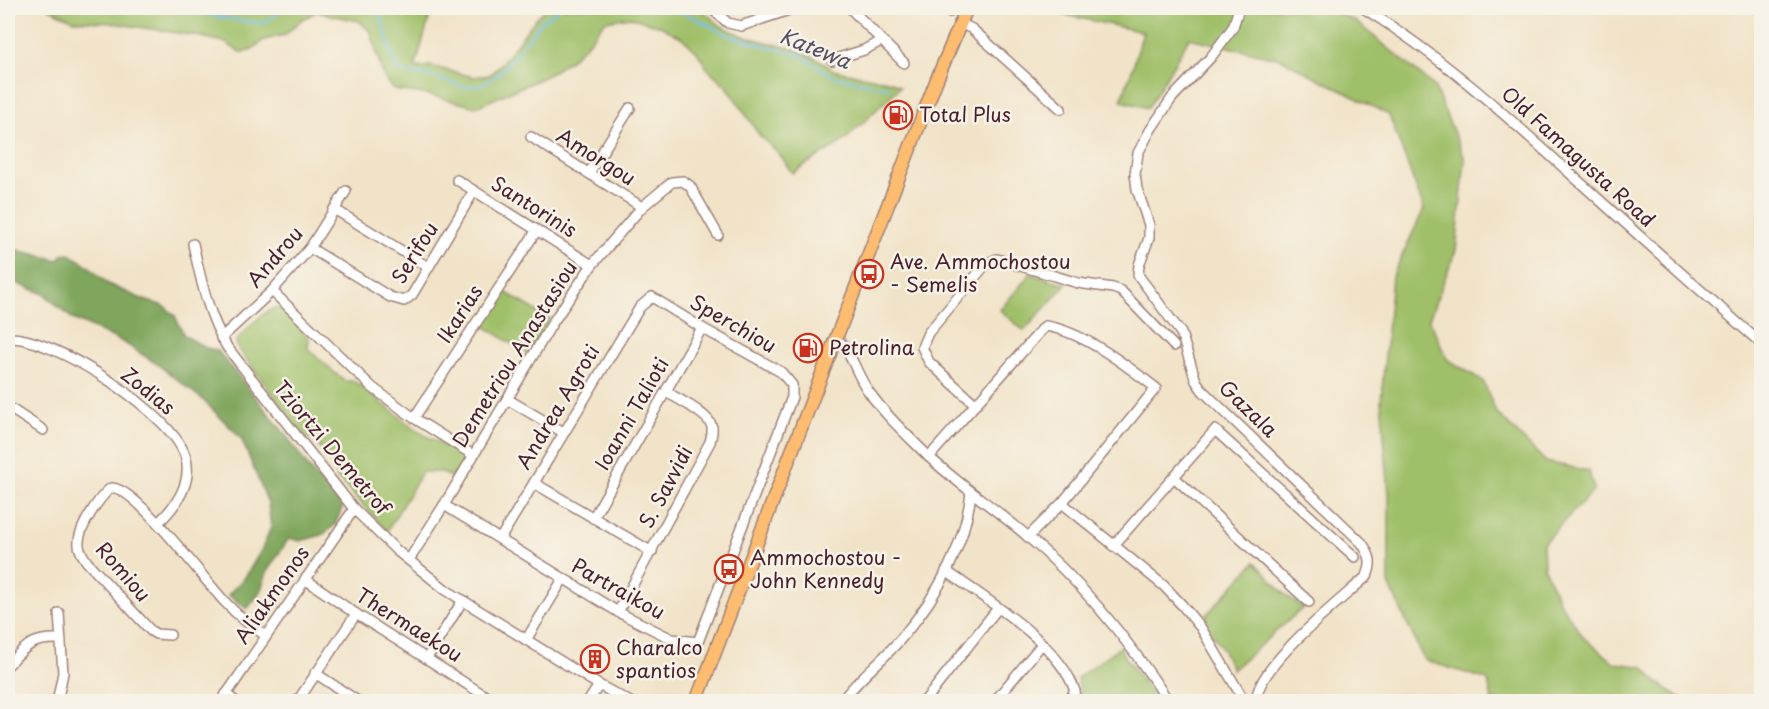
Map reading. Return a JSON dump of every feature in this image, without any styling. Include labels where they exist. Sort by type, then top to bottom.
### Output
[{"type":"main road","points":[[696,702],[836,338],[967,8]]},
{"type":"street","points":[[711,8],[728,23],[741,26],[795,8]]},
{"type":"street","points":[[850,8],[904,63]]},
{"type":"street","name":"Gazala","points":[[1239,8],[1233,27],[1211,57],[1172,98],[1138,153],[1135,174],[1137,189],[1149,225],[1149,238],[1139,265],[1138,275],[1181,333],[1196,381],[1203,391],[1362,543],[1371,561],[1367,576],[1280,655],[1258,688],[1259,699]]},
{"type":"street","name":"Old Famagusta Road","points":[[1363,8],[1440,62],[1496,106],[1761,344]]},
{"type":"street","points":[[960,23],[972,29],[1060,109]]},
{"type":"street","points":[[832,60],[864,50],[881,41]]},
{"type":"street","points":[[589,173],[630,108]]},
{"type":"street","name":"Amorgou","points":[[531,137],[642,207]]},
{"type":"street","name":"Santorinis","points":[[457,180],[592,265]]},
{"type":"street","name":"Demetriou Anastasiou","points":[[409,560],[555,319],[592,265],[642,207],[672,182],[683,181],[690,186],[718,235]]},
{"type":"street","name":"Androu","points":[[221,338],[272,291],[310,248],[345,191]]},
{"type":"street","name":"Serifou","points":[[310,248],[390,297],[401,301],[412,295],[474,191]]},
{"type":"street","points":[[334,209],[428,267]]},
{"type":"street","name":"Ikarias","points":[[414,418],[537,230]]},
{"type":"street","name":"Tziortzi Demetrof","points":[[194,244],[203,293],[221,338],[235,359],[354,509],[409,560],[463,600],[630,702]]},
{"type":"street","points":[[975,404],[929,362],[922,347],[928,333],[986,264],[997,259],[1078,283],[1121,291],[1174,346]]},
{"type":"street","points":[[272,291],[373,388],[414,418],[473,455]]},
{"type":"street","name":"Sperchiou","points":[[652,297],[781,372],[787,376],[792,385]]},
{"type":"street","name":"Andrea Agroti","points":[[500,539],[640,307],[652,297]]},
{"type":"street","points":[[929,457],[1045,326],[1071,334],[1108,353],[1156,387],[1062,503],[1028,537]]},
{"type":"street","name":"Ioanni Talioti","points":[[593,518],[702,328]]},
{"type":"street","name":"Zodias","points":[[8,338],[21,338],[39,343],[92,370],[137,402],[180,442],[187,461],[187,479],[176,504],[158,523]]},
{"type":"street","points":[[836,338],[847,350],[870,394],[929,457],[1028,537],[1090,598],[1137,653],[1169,702]]},
{"type":"street","name":"Partraikou","points":[[444,505],[618,612],[672,639],[698,642],[792,397],[792,385]]},
{"type":"street","name":"S. Savvidi","points":[[618,612],[652,552],[710,442],[712,434],[705,417],[666,392]]},
{"type":"street","points":[[507,399],[563,432]]},
{"type":"street","points":[[8,407],[43,430]]},
{"type":"street","points":[[1113,546],[1215,430],[1355,557]]},
{"type":"street","points":[[1174,477],[1310,602]]},
{"type":"street","points":[[534,483],[652,552]]},
{"type":"street","name":"Romiou","points":[[158,523],[126,492],[114,487],[106,492],[87,521],[79,540],[79,549],[87,562],[151,631],[159,635],[170,634]]},
{"type":"street","points":[[841,702],[904,636],[936,593],[954,554],[969,510],[971,492]]},
{"type":"street","points":[[1062,503],[1164,586],[1182,605],[1201,628],[1245,702]]},
{"type":"street","name":"Aliakmonos","points":[[223,698],[354,509]]},
{"type":"street","points":[[158,523],[228,606],[265,635]]},
{"type":"street","points":[[946,571],[998,608],[1042,644],[1071,678],[1075,691],[1068,702]]},
{"type":"street","name":"Thermaekou","points":[[305,579],[495,702]]},
{"type":"street","points":[[526,640],[562,579]]},
{"type":"street","points":[[427,658],[463,600]]},
{"type":"street","points":[[924,702],[998,608]]},
{"type":"street","points":[[57,702],[63,673],[59,613]]},
{"type":"street","points":[[297,702],[356,614]]},
{"type":"street","points":[[8,665],[32,642],[45,638],[60,639]]},
{"type":"street","points":[[994,702],[1042,644]]},
{"type":"street","points":[[315,674],[359,702]]},
{"type":"street","points":[[588,702],[599,684]]},
{"type":"street","points":[[223,698],[236,702]]},
{"type":"green space","points":[[47,8],[432,8],[415,68],[430,66],[474,77],[490,75],[547,8],[700,8],[721,26],[743,36],[797,50],[821,61],[833,70],[892,82],[900,87],[844,141],[792,173],[780,155],[760,136],[728,88],[707,68],[697,52],[681,37],[660,26],[630,17],[605,21],[587,44],[569,61],[546,76],[476,107],[425,94],[394,90],[382,72],[371,32],[359,21],[316,12],[301,20],[285,35],[264,40],[250,51],[240,52],[224,42],[113,23],[74,20]]},
{"type":"green space","points":[[1034,8],[1324,8],[1355,21],[1434,86],[1465,159],[1456,250],[1429,319],[1447,359],[1483,381],[1496,412],[1546,462],[1589,471],[1594,490],[1543,543],[1544,568],[1560,603],[1584,638],[1615,663],[1644,667],[1655,681],[1686,701],[1492,701],[1488,680],[1424,660],[1389,584],[1389,495],[1381,401],[1392,277],[1424,209],[1389,115],[1281,59],[1189,38],[1148,108],[1121,101],[1143,32]]},
{"type":"green space","points":[[8,248],[59,260],[63,254],[70,254],[91,268],[108,284],[164,306],[175,316],[184,335],[204,347],[218,351],[285,434],[309,468],[343,506],[335,525],[322,535],[300,541],[289,538],[268,570],[260,593],[247,609],[228,595],[246,576],[262,549],[271,527],[268,503],[241,438],[202,399],[157,364],[123,342],[73,319],[44,294],[8,280]]},
{"type":"green space","points":[[1030,274],[1066,284],[1024,331],[1000,310]]},
{"type":"green space","points":[[505,292],[550,319],[528,354],[484,326]]},
{"type":"green space","points":[[279,307],[309,338],[308,349],[344,381],[354,381],[419,432],[467,457],[455,480],[442,472],[422,472],[387,531],[337,478],[337,469],[312,438],[306,439],[237,347],[236,341],[256,321],[267,312]]},
{"type":"green space","points":[[1255,562],[1283,593],[1304,607],[1232,670],[1219,644],[1200,622]]},
{"type":"green space","points":[[1121,646],[1122,653],[1154,696],[1159,697],[1162,701],[1081,702],[1077,698],[1080,689],[1077,678]]},
{"type":"waterway","name":"Katewa","points":[[166,8],[262,23],[275,16],[283,8]]},
{"type":"waterway","name":"Katewa","points":[[372,8],[381,17],[396,68],[407,73],[431,76],[464,87],[482,85],[497,75],[543,20],[561,8]]},
{"type":"waterway","name":"Katewa","points":[[665,8],[687,14],[730,36],[802,56],[832,76],[889,88]]},
{"type":"place","name":"Total Plus","points":[[898,115]]},
{"type":"place","name":"Ave. Ammochostou - Semelis","points":[[869,274]]},
{"type":"place","name":"Petrolina","points":[[808,348]]},
{"type":"place","name":"Ammochostou - John Kennedy","points":[[729,569]]},
{"type":"place","name":"Charalco spantios","points":[[595,659]]}]
